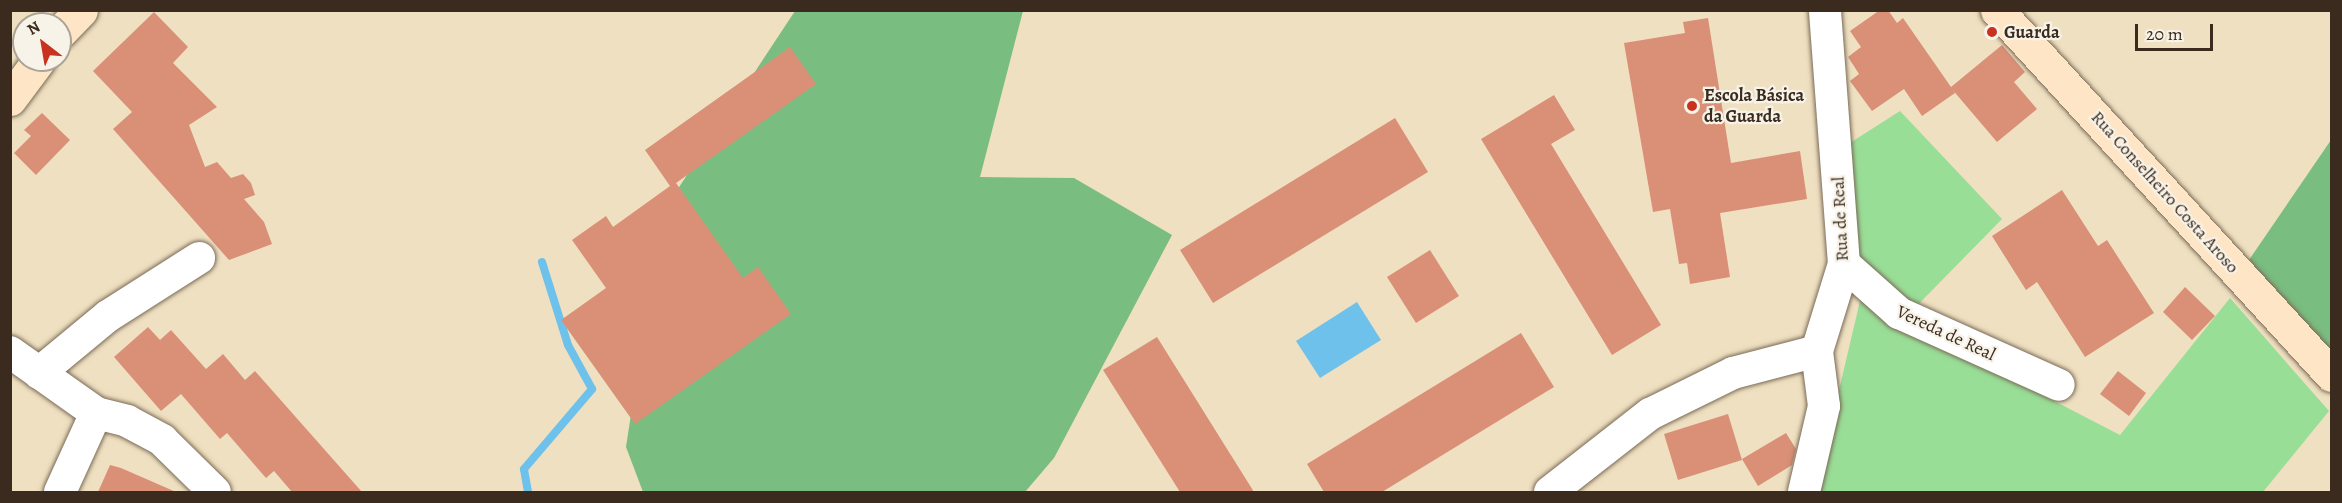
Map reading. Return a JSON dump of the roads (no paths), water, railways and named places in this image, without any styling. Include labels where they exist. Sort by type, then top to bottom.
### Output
[{"type":"main road","name":"Rua Conselheiro Costa Aroso","points":[[1997,10],[2331,375]]},
{"type":"main road","points":[[10,99],[30,72]]},
{"type":"street","name":"Rua de Real","points":[[1804,492],[1824,406],[1817,351],[1844,264],[1825,10]]},
{"type":"street","points":[[39,373],[108,316],[199,258]]},
{"type":"street","name":"Vereda de Real","points":[[1844,264],[1899,313],[2059,385]]},
{"type":"street","points":[[1550,492],[1650,414],[1732,373],[1817,351]]},
{"type":"street","points":[[10,352],[96,413],[127,421],[162,440],[215,492]]},
{"type":"street","points":[[60,492],[96,413]]},
{"type":"water","points":[[1357,302],[1381,340],[1320,378],[1296,341]]},
{"type":"waterway","points":[[528,492],[524,469],[592,389],[568,345],[542,262]]},
{"type":"place","name":"Guarda","points":[[1992,32]]},
{"type":"place","name":"Escola Básica da Guarda","points":[[1692,106]]}]
